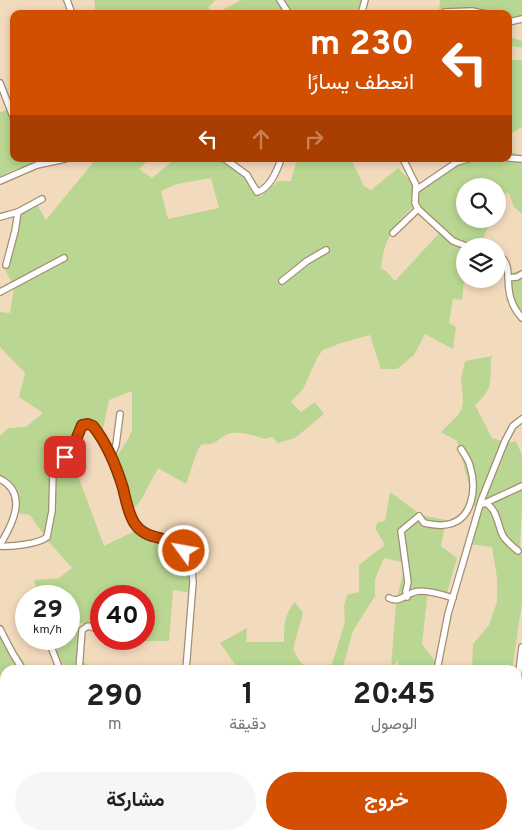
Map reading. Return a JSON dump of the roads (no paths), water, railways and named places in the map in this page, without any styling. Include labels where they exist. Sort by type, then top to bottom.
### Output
[{"type":"street","points":[[0,83],[10,109]]},
{"type":"street","points":[[0,181],[37,165],[51,162]]},
{"type":"street","points":[[230,162],[247,175],[258,192],[274,176],[280,162]]},
{"type":"street","points":[[405,162],[414,180],[416,190],[415,203],[418,209],[456,242]]},
{"type":"street","points":[[416,190],[457,162]]},
{"type":"street","points":[[0,217],[18,212],[42,199]]},
{"type":"street","points":[[392,233],[418,209]]},
{"type":"street","points":[[6,266],[18,212]]},
{"type":"street","points":[[282,281],[307,261],[326,250]]},
{"type":"street","points":[[0,292],[64,258]]},
{"type":"street","points":[[506,261],[510,297],[516,311],[522,318]]},
{"type":"street","points":[[508,278],[517,277],[522,274]]},
{"type":"street","points":[[112,455],[116,445],[120,414]]},
{"type":"street","points":[[438,665],[444,628],[483,505],[505,441],[512,426],[522,419]]},
{"type":"street","points":[[0,479],[11,490],[16,507],[12,524],[0,546],[8,547],[42,540],[47,537],[52,511],[53,471],[70,452],[82,425],[88,424],[93,426],[112,455],[130,514],[136,525],[142,532],[175,542],[191,561],[193,582],[186,665]]},
{"type":"street","points":[[407,597],[408,582],[401,530],[419,516],[424,523],[444,525],[461,518],[469,508],[474,490],[470,464],[461,449]]},
{"type":"street","points":[[483,505],[522,486]]},
{"type":"street","points":[[483,505],[493,509],[504,538],[518,551]]},
{"type":"street","points":[[389,598],[396,600],[407,597],[412,592],[421,592],[453,598]]},
{"type":"street","points":[[79,665],[82,630],[90,627]]},
{"type":"street","points":[[0,629],[20,665]]},
{"type":"street","points":[[520,665],[522,647]]},
{"type":"street","points":[[52,650],[58,665]]}]
